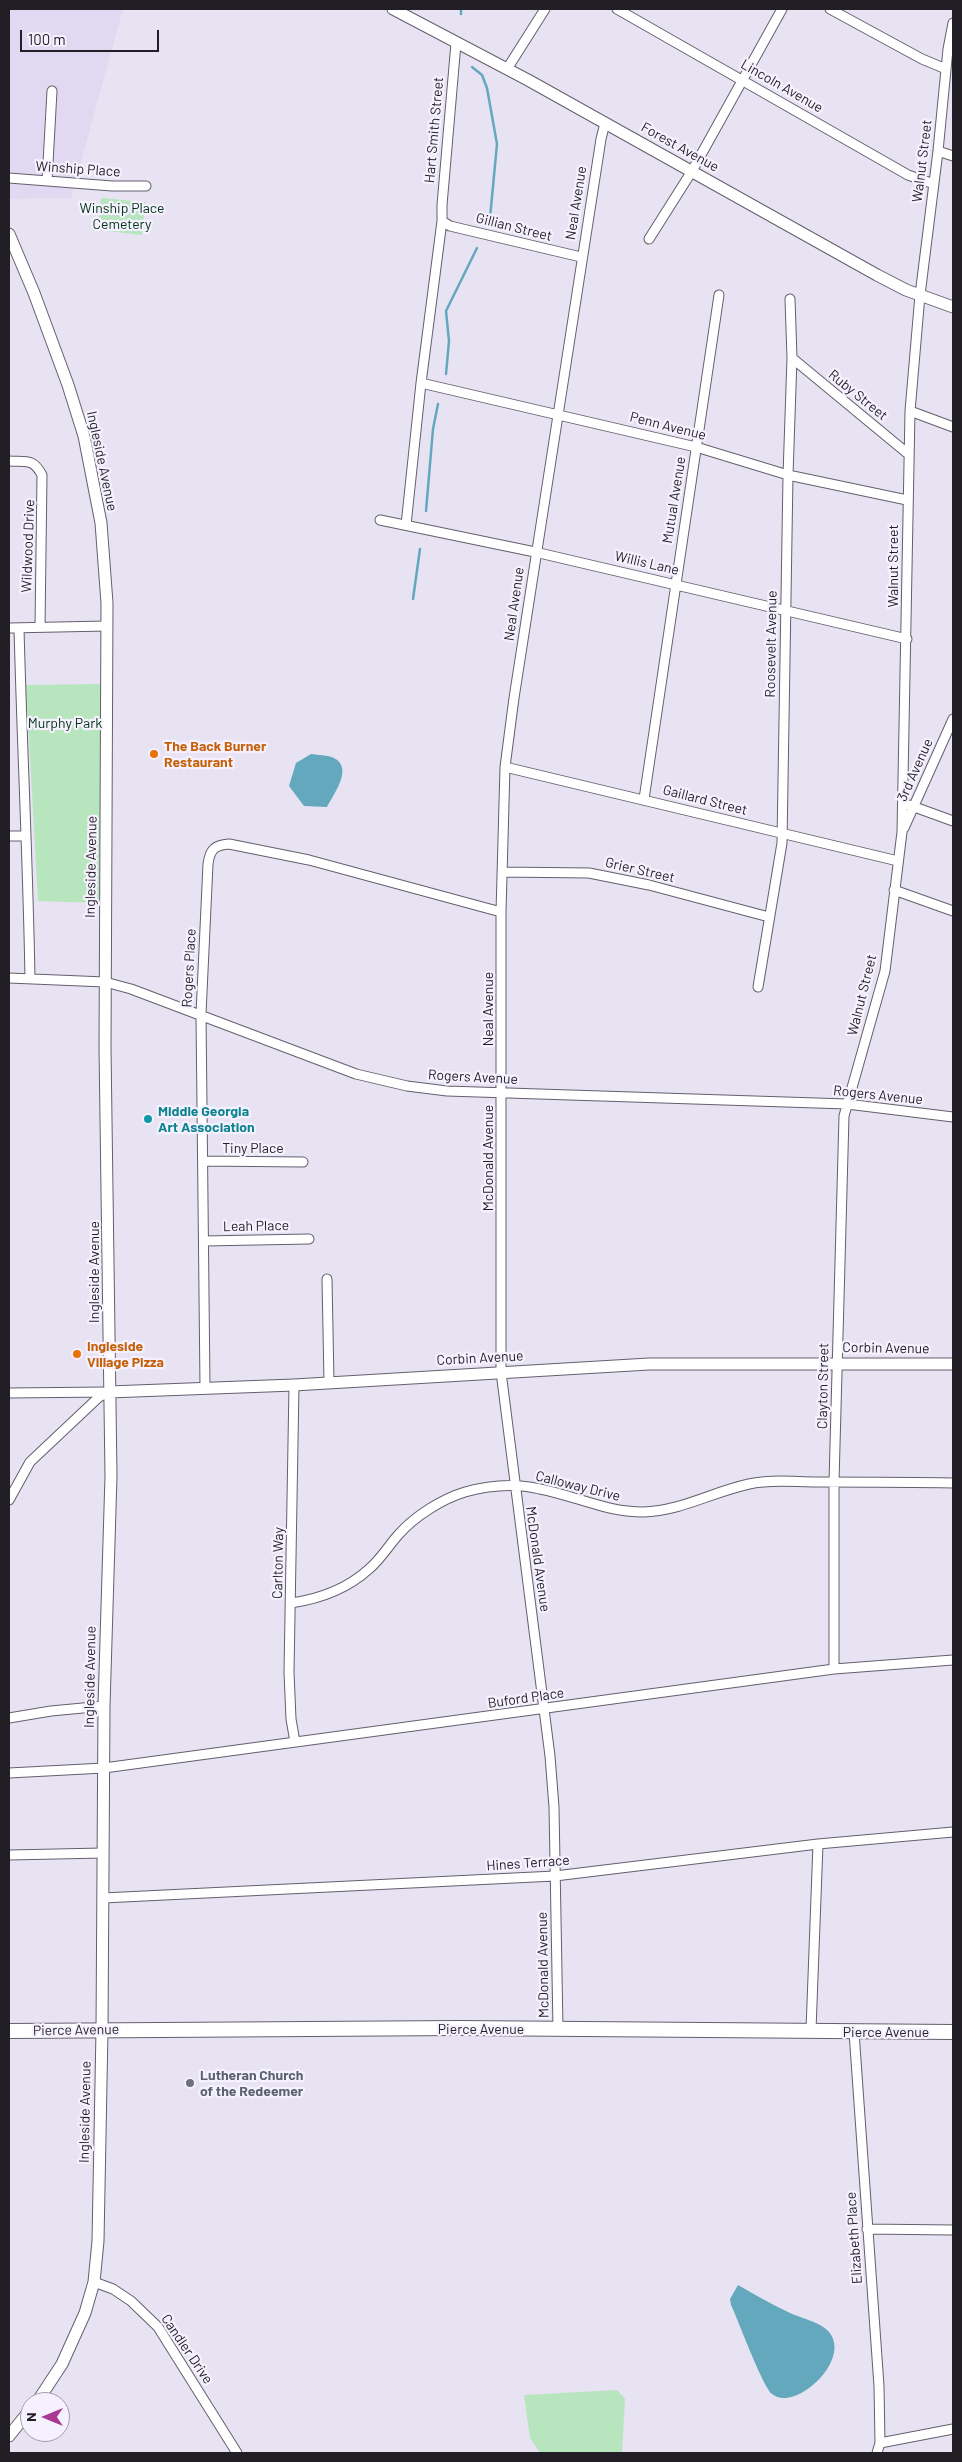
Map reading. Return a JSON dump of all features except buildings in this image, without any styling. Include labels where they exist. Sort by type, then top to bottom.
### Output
[{"type":"main road","name":"Pierce Avenue","points":[[9,2031],[558,2029],[953,2032]]},
{"type":"street","name":"Forest Avenue","points":[[394,9],[507,69],[877,275],[953,307]]},
{"type":"street","points":[[507,69],[545,9]]},
{"type":"street","name":"Lincoln Avenue","points":[[617,9],[908,175],[934,184]]},
{"type":"street","points":[[649,239],[692,171],[782,9]]},
{"type":"street","points":[[830,9],[922,59],[946,69]]},
{"type":"street","name":"Walnut Street","points":[[848,1104],[882,980],[902,832],[907,639],[907,453],[920,294],[953,23]]},
{"type":"street","name":"Hart Smith Street","points":[[406,525],[421,383],[442,221],[456,43]]},
{"type":"street","points":[[47,181],[52,91]]},
{"type":"street","name":"Neal Avenue","points":[[502,1093],[501,912],[505,767],[535,552],[600,139],[605,123]]},
{"type":"street","points":[[938,151],[953,156]]},
{"type":"street","name":"Winship Place","points":[[9,178],[146,186]]},
{"type":"street","name":"Gillian Street","points":[[442,221],[450,226],[581,257]]},
{"type":"street","name":"Ingleside Avenue","points":[[9,234],[44,320],[84,436],[101,523],[106,576],[107,626],[105,982],[111,1476],[104,1706],[102,2030],[98,2241],[94,2282],[74,2339],[62,2364],[44,2392]]},
{"type":"street","name":"Mutual Avenue","points":[[644,800],[674,584],[719,295]]},
{"type":"street","name":"Roosevelt Avenue","points":[[758,987],[782,834],[785,612],[792,358],[790,299]]},
{"type":"street","name":"Ruby Street","points":[[792,358],[907,453]]},
{"type":"street","name":"Penn Avenue","points":[[421,383],[557,412],[696,446],[788,475],[907,500]]},
{"type":"street","points":[[910,411],[953,427]]},
{"type":"street","name":"Wildwood Drive","points":[[9,461],[30,462],[37,466],[44,484],[40,627]]},
{"type":"street","name":"Willis Lane","points":[[380,520],[535,552],[907,639]]},
{"type":"street","points":[[9,628],[107,626]]},
{"type":"street","points":[[19,628],[30,979]]},
{"type":"street","name":"3rd Avenue","points":[[902,832],[953,719]]},
{"type":"street","name":"Gaillard Street","points":[[505,767],[898,860]]},
{"type":"street","points":[[903,802],[953,821]]},
{"type":"street","points":[[9,836],[26,836]]},
{"type":"street","name":"Rogers Place","points":[[205,1387],[201,1014],[208,864],[212,849],[218,845],[229,844],[309,860],[501,912]]},
{"type":"street","name":"Grier Street","points":[[502,872],[589,873],[648,885],[769,916]]},
{"type":"street","points":[[894,890],[953,911]]},
{"type":"street","name":"Rogers Avenue","points":[[9,978],[105,982],[156,997],[374,1079],[447,1091],[848,1104],[953,1118]]},
{"type":"street","name":"McDonald Avenue","points":[[502,1093],[501,1372],[514,1485],[545,1709],[554,1808],[558,2029]]},
{"type":"street","name":"Clayton Street","points":[[834,1669],[834,1482],[844,1116],[848,1104]]},
{"type":"street","name":"Tiny Place","points":[[202,1161],[303,1162]]},
{"type":"street","name":"Leah Place","points":[[204,1241],[309,1238]]},
{"type":"street","points":[[327,1279],[329,1382]]},
{"type":"street","name":"Corbin Avenue","points":[[9,1393],[110,1392],[294,1385],[650,1364],[953,1364]]},
{"type":"street","name":"Carlton Way","points":[[294,1385],[289,1682],[291,1719],[295,1742]]},
{"type":"street","points":[[9,1500],[28,1464],[45,1445],[99,1397],[110,1392]]},
{"type":"street","name":"Calloway Drive","points":[[291,1603],[312,1600],[343,1588],[369,1569],[400,1533],[429,1509],[463,1492],[493,1486],[514,1485],[540,1488],[611,1510],[644,1512],[665,1510],[693,1503],[749,1484],[834,1482],[953,1483]]},
{"type":"street","name":"Buford Place","points":[[9,1773],[104,1768],[834,1669],[953,1660]]},
{"type":"street","points":[[9,1718],[51,1711],[104,1706]]},
{"type":"street","name":"Hines Terrace","points":[[103,1898],[555,1876],[818,1844],[953,1832]]},
{"type":"street","points":[[812,2030],[818,1844]]},
{"type":"street","points":[[9,1855],[103,1853]]},
{"type":"street","name":"Elizabeth Place","points":[[854,2032],[879,2386],[880,2442],[877,2453]]},
{"type":"street","points":[[867,2229],[953,2230]]},
{"type":"street","name":"Candler Drive","points":[[94,2282],[113,2289],[131,2301],[158,2327],[237,2453]]},
{"type":"street","points":[[9,2436],[20,2422]]},
{"type":"street","points":[[880,2442],[953,2429]]},
{"type":"shaded area","points":[[9,9],[123,9],[71,198],[9,199]]},
{"type":"green space","name":"Winship Place Cemetery","points":[[101,198],[145,202],[142,235],[98,230]]},
{"type":"green space","name":"Murphy Park","points":[[102,684],[99,903],[38,901],[26,685]]},
{"type":"green space","points":[[617,2390],[625,2399],[622,2453],[540,2453],[530,2438],[524,2395]]},
{"type":"water","points":[[311,754],[334,758],[340,762],[342,768],[340,782],[327,807],[304,806],[289,786],[296,763]]},
{"type":"water","points":[[738,2285],[792,2314],[818,2324],[826,2329],[834,2340],[834,2353],[829,2367],[807,2389],[794,2396],[782,2398],[772,2394],[768,2388],[731,2305],[730,2299]]},
{"type":"waterway","points":[[461,9],[461,14]]},
{"type":"waterway","points":[[472,67],[482,75],[487,88],[497,144],[490,218]]},
{"type":"waterway","points":[[446,374],[449,341],[446,311],[477,248]]},
{"type":"waterway","points":[[426,511],[433,429],[438,404]]},
{"type":"waterway","points":[[413,599],[420,549]]},
{"type":"place","name":"The Back Burner Restaurant","points":[[154,754]]},
{"type":"place","name":"Middle Georgia Art Association","points":[[148,1119]]},
{"type":"place","name":"Ingleside Village Pizza","points":[[77,1354]]},
{"type":"place","name":"Lutheran Church of the Redeemer","points":[[190,2083]]}]
